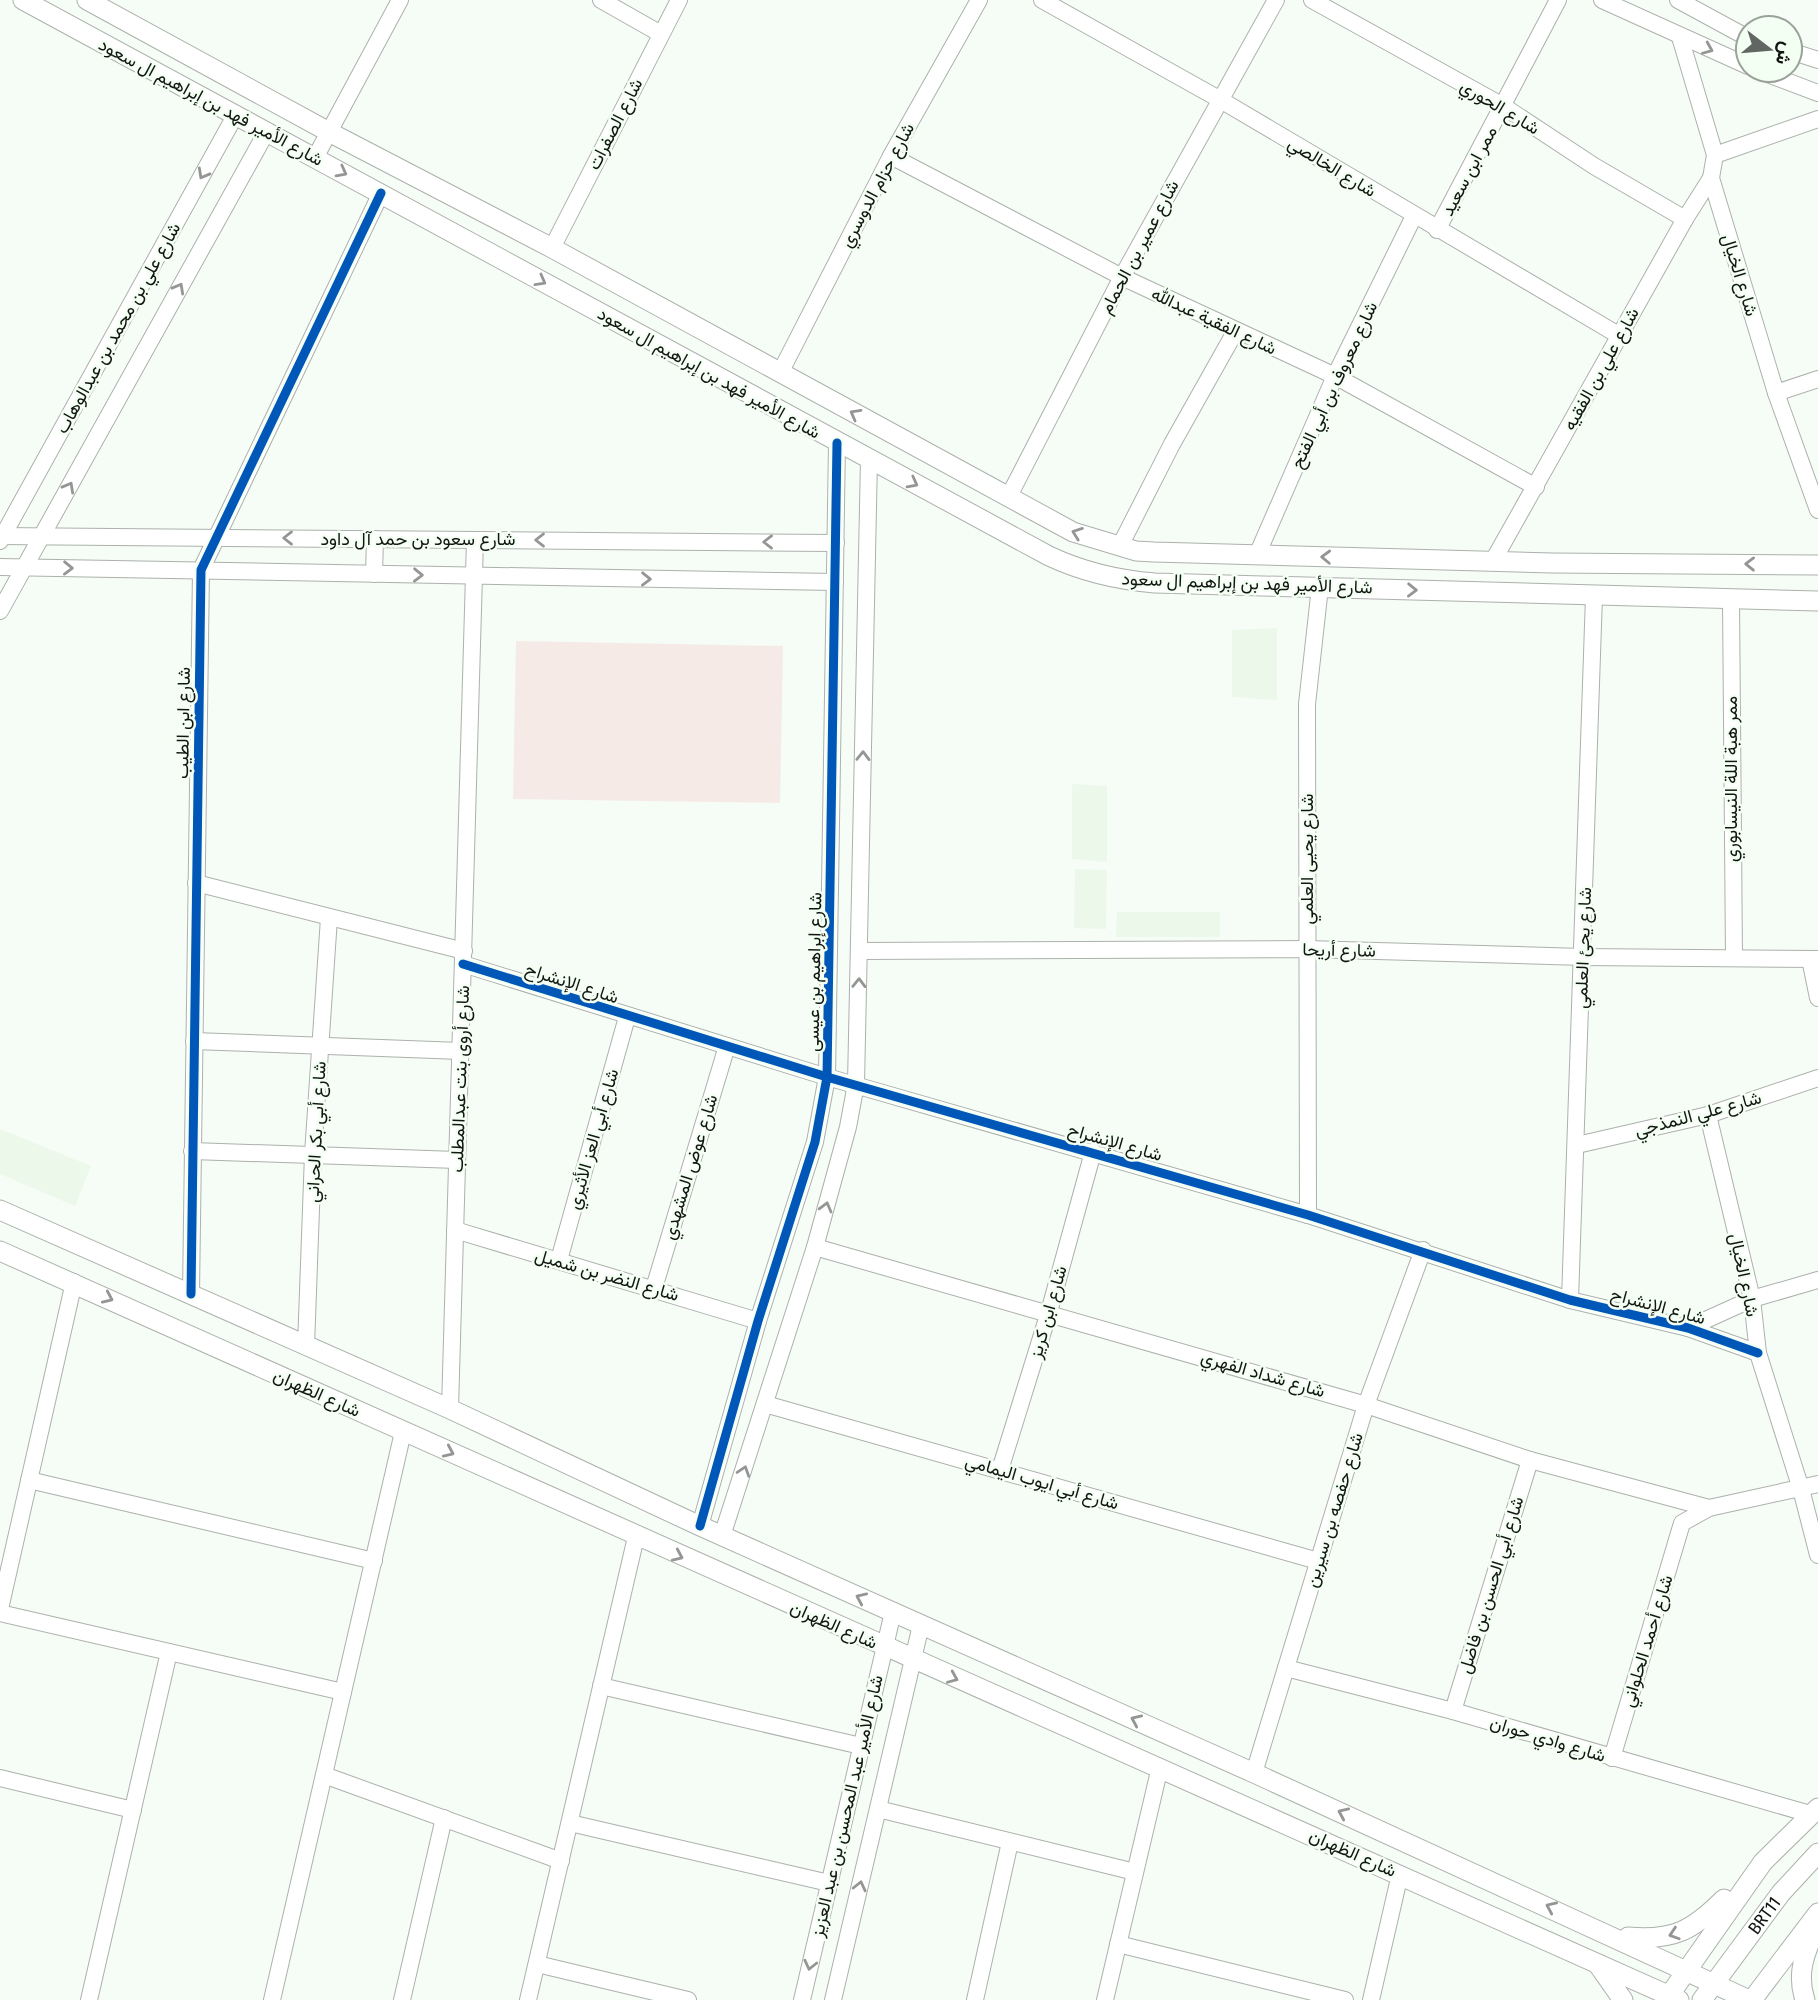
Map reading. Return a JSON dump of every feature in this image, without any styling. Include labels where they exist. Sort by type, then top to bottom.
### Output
[{"type":"main road","name":"شارع الأمير فهد بن إبراهيم ال سعود","points":[[23,0],[837,443],[1049,556],[1100,575],[1155,583],[1818,601]]},
{"type":"main road","name":"شارع الأمير فهد بن إبراهيم ال سعود","points":[[87,0],[1073,532],[1136,551],[1493,561],[1818,565]]},
{"type":"main road","name":"شارع الظهران","points":[[0,1210],[450,1409],[722,1536],[1688,1970],[1706,1995],[1750,2000]]},
{"type":"main road","name":"شارع الظهران","points":[[0,1251],[913,1661],[1401,1874],[1672,1998]]},
{"type":"main road","points":[[1613,1936],[1652,1939],[1697,1926],[1814,1811]]},
{"type":"main road","name":"BRT11","points":[[1706,1995],[1781,1893],[1818,1853]]},
{"type":"main road","points":[[1672,1998],[1688,1970],[1763,1861]]},
{"type":"main road","points":[[1750,2000],[1818,1913]]},
{"type":"main road","points":[[1805,2000],[1800,1975],[1802,1962],[1818,1922]]},
{"type":"main road","points":[[1594,1961],[1607,1973],[1623,2000]]},
{"type":"street","points":[[315,158],[400,0]]},
{"type":"street","points":[[601,0],[661,34]]},
{"type":"street","name":"شارع الصفرات","points":[[551,248],[679,0]]},
{"type":"street","name":"شارع حزام الدوسري","points":[[780,373],[891,156],[979,0]]},
{"type":"street","name":"شارع الخالصي","points":[[1042,0],[1219,99],[1620,336]]},
{"type":"street","name":"شارع عمير بن الحمام","points":[[1007,498],[1122,277],[1276,0]]},
{"type":"street","name":"شارع الحوري","points":[[1312,0],[1503,106],[1594,166],[1685,219]]},
{"type":"street","name":"ممر ابن سعيد","points":[[1437,230],[1558,0]]},
{"type":"street","points":[[1602,0],[1734,60]]},
{"type":"street","points":[[1678,0],[1734,30]]},
{"type":"street","name":"شارع الخيال","points":[[1680,37],[1715,155],[1711,178],[1776,393],[1818,510]]},
{"type":"street","points":[[1794,84],[1818,93]]},
{"type":"street","name":"شارع علي بن محمد بن عبدالوهاب","points":[[1,538],[236,114]]},
{"type":"street","points":[[1715,155],[1818,119]]},
{"type":"street","points":[[0,611],[267,131]]},
{"type":"street","name":"شارع الفقية عبدالله","points":[[891,156],[1122,277],[1235,332],[1335,376],[1536,487]]},
{"type":"street","name":"شارع علي بن الفقيه","points":[[1493,561],[1685,219],[1711,178]]},
{"type":"street","name":"شارع ابن الطيب","points":[[191,1294],[201,570],[219,538],[382,193]]},
{"type":"street","name":"شارع معروف بن أبي الفتح","points":[[1257,555],[1335,376],[1413,216]]},
{"type":"street","points":[[1120,546],[1172,443],[1235,332]]},
{"type":"street","points":[[1776,393],[1818,379]]},
{"type":"street","name":"شارع إبراهيم بن عيسى","points":[[700,1526],[758,1321],[815,1142],[827,1077],[837,443]]},
{"type":"street","points":[[722,1536],[815,1247],[848,1127],[856,1084],[869,458]]},
{"type":"street","name":"شارع سعود بن حمد آل داود","points":[[1,538],[41,536],[836,543]]},
{"type":"street","points":[[374,574],[375,539]]},
{"type":"street","name":"شارع أروى بنت عبدالمطلب","points":[[450,1409],[475,540]]},
{"type":"street","points":[[0,567],[835,582]]},
{"type":"street","name":"شارع يحيى العلمي","points":[[1308,1214],[1307,704],[1320,587]]},
{"type":"street","name":"شارع يحئ العلمي","points":[[1570,1300],[1594,596]]},
{"type":"street","name":"ممر هبة اللة النيسابوري","points":[[1731,600],[1734,958]]},
{"type":"street","name":"شارع الإنشراح","points":[[197,883],[464,958],[628,1017],[827,1077],[1308,1214],[1570,1300],[1688,1328],[1758,1353]]},
{"type":"street","name":"شارع أبي بكر الحراني","points":[[306,1346],[313,1154],[329,918]]},
{"type":"street","name":"شارع أريحا","points":[[860,951],[1307,949],[1583,957],[1814,959]]},
{"type":"street","points":[[1814,959],[1818,998]]},
{"type":"street","name":"شارع أبي العز الأثيري","points":[[559,1260],[628,1017]]},
{"type":"street","points":[[194,1041],[461,1051]]},
{"type":"street","name":"شارع عوض المشهدي","points":[[654,1288],[727,1046]]},
{"type":"street","name":"شارع علي النمذجي","points":[[1577,1145],[1708,1115],[1818,1078]]},
{"type":"street","name":"شارع الخيال","points":[[1708,1115],[1752,1299],[1758,1353],[1801,1489],[1818,1555]]},
{"type":"street","points":[[192,1151],[457,1160]]},
{"type":"street","name":"شارع ابن كريز","points":[[1000,1470],[1049,1312],[1093,1152]]},
{"type":"street","name":"شارع النضر بن شميل","points":[[455,1230],[758,1321]]},
{"type":"street","name":"شارع شداد الفهري","points":[[815,1247],[1366,1405],[1530,1460],[1709,1508]]},
{"type":"street","name":"شارع حفصه بن سيرين","points":[[1254,1773],[1366,1405],[1423,1251]]},
{"type":"street","name":"شارع الإنشراح","points":[[1688,1328],[1752,1299],[1818,1280]]},
{"type":"street","points":[[74,1282],[0,1611],[343,1692]]},
{"type":"street","name":"شارع أبي ايوب اليمامي","points":[[765,1404],[1318,1561]]},
{"type":"street","points":[[272,2000],[403,1432]]},
{"type":"street","name":"شارع أبي الحسن بن فاضل","points":[[1453,1711],[1530,1460]]},
{"type":"street","points":[[29,1480],[373,1561]]},
{"type":"street","name":"شارع شداد الفهري","points":[[1682,1523],[1709,1508],[1818,1484]]},
{"type":"street","name":"شارع أحمد الحلواني","points":[[1612,1758],[1682,1523]]},
{"type":"street","points":[[528,2000],[636,1537]]},
{"type":"street","name":"شارع الأمير عبد المحسن بن عبد العزيز","points":[[802,2000],[893,1612]]},
{"type":"street","name":"شارع الأمير عبد المحسن بن عبد العزيز","points":[[833,2000],[921,1625]]},
{"type":"street","points":[[89,2000],[169,1652]]},
{"type":"street","name":"شارع وادي حوران","points":[[1286,1668],[1453,1711],[1612,1758],[1814,1811]]},
{"type":"street","points":[[601,1686],[862,1746]]},
{"type":"street","points":[[1105,2000],[1160,1767]]},
{"type":"street","points":[[324,1775],[561,1861]]},
{"type":"street","points":[[0,1778],[133,1810]]},
{"type":"street","points":[[878,1809],[1135,1872]]},
{"type":"street","points":[[402,2000],[444,1818]]},
{"type":"street","points":[[570,1823],[829,1883]]},
{"type":"street","points":[[975,2000],[1010,1842]]},
{"type":"street","points":[[1371,2000],[1401,1874]]},
{"type":"street","points":[[1118,1944],[1345,2000]]},
{"type":"street","points":[[537,1964],[664,1997],[688,2000]]},
{"type":"shaded area","points":[[1277,628],[1277,700],[1232,697],[1232,630]]},
{"type":"shaded area","points":[[516,641],[783,646],[780,803],[513,799]]},
{"type":"shaded area","points":[[1072,784],[1107,786],[1107,862],[1072,859]]},
{"type":"shaded area","points":[[1075,869],[1107,870],[1106,929],[1074,928]]},
{"type":"shaded area","points":[[1117,912],[1220,912],[1220,937],[1116,937]]},
{"type":"shaded area","points":[[0,1129],[91,1166],[75,1206],[0,1174]]},
{"type":"cycle path","points":[[191,1294],[201,570],[381,193]]},
{"type":"cycle path","points":[[700,1526],[758,1321],[815,1142],[827,1077],[837,443]]},
{"type":"cycle path","points":[[463,964],[827,1077],[1308,1215],[1570,1300],[1688,1328],[1758,1353]]}]
